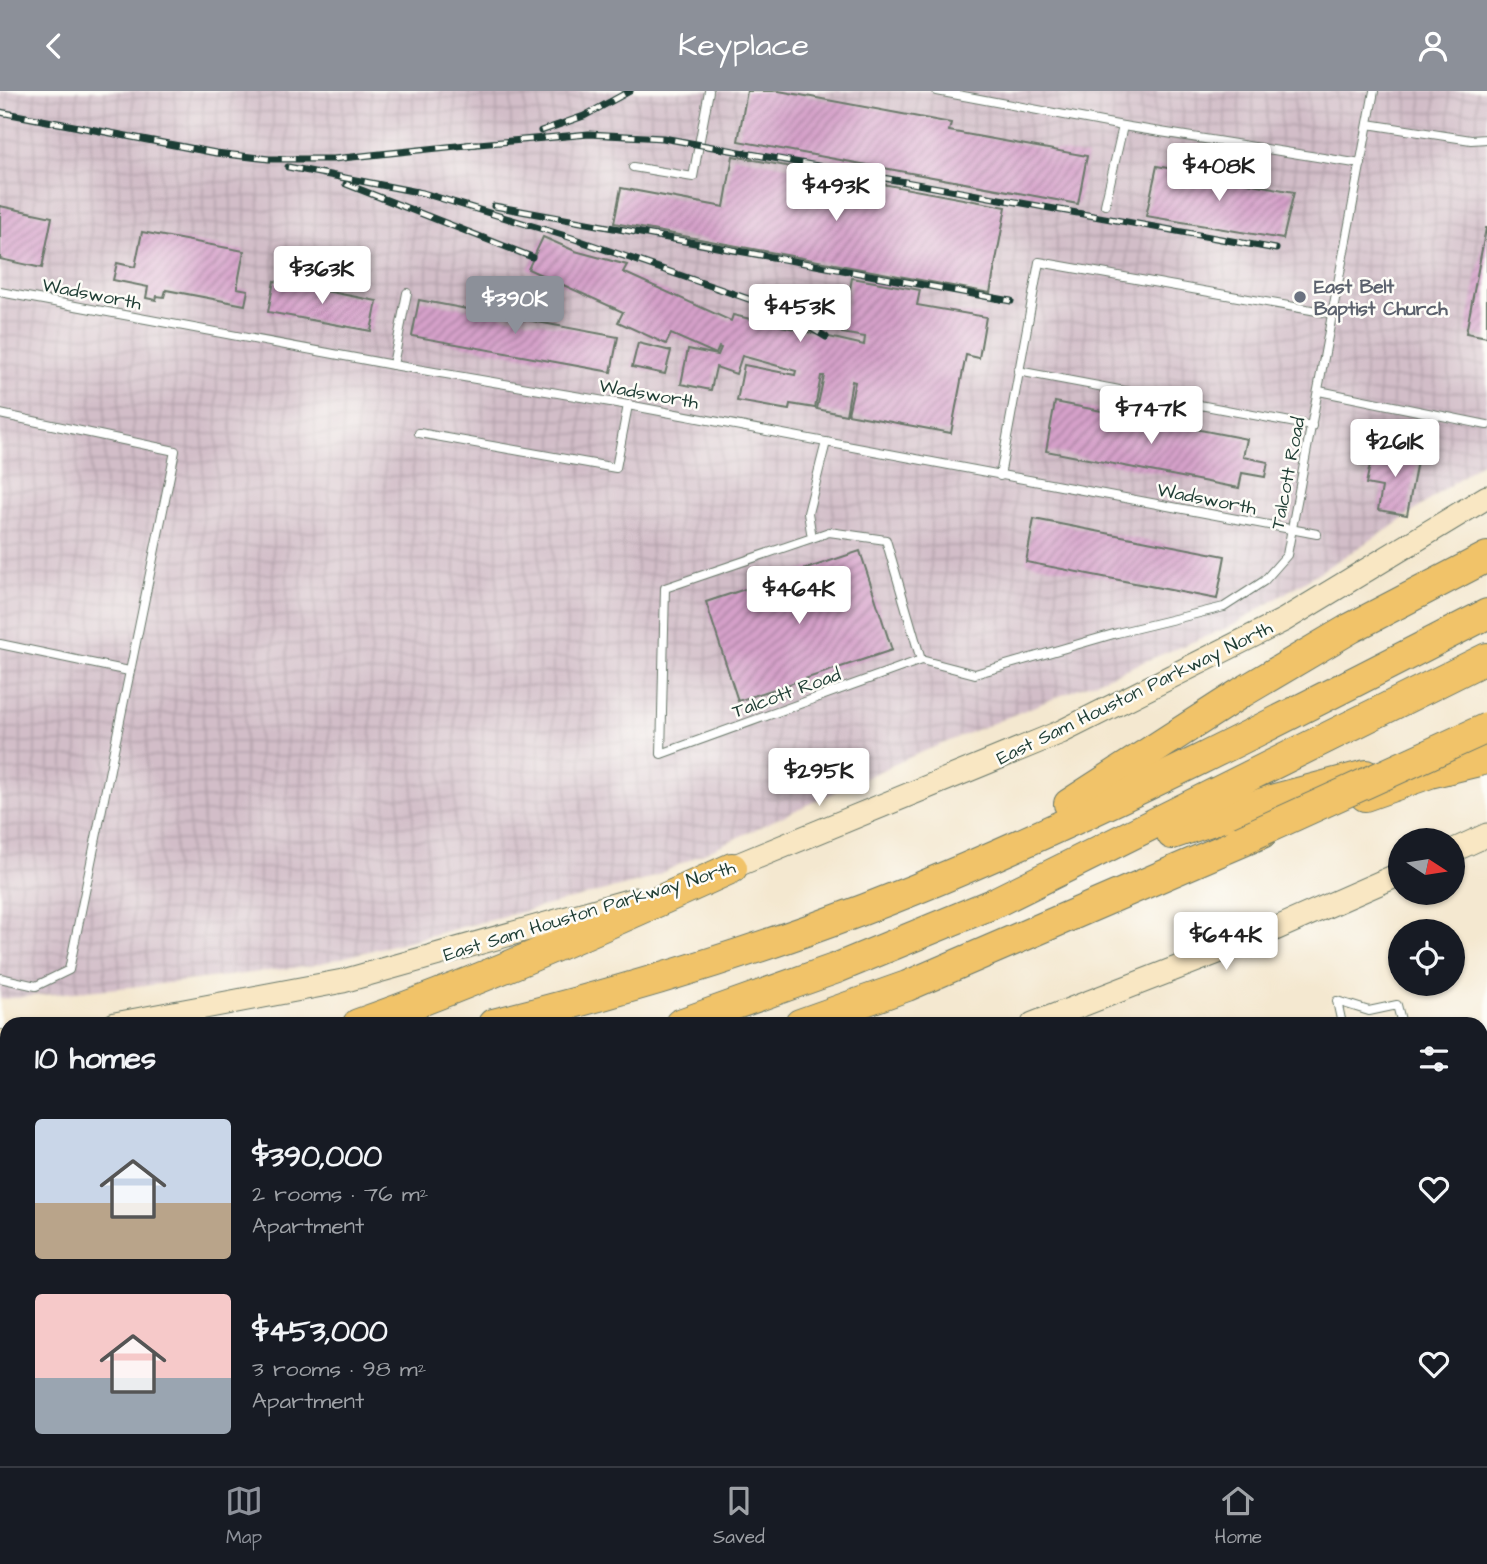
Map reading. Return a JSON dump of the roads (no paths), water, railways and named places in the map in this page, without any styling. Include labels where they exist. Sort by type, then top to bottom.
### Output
[{"type":"highway","points":[[964,869],[1241,693],[1351,628],[1487,557]]},
{"type":"highway","points":[[518,1017],[700,966],[964,869],[1282,719],[1487,614]]},
{"type":"highway","points":[[992,904],[1487,658]]},
{"type":"highway","points":[[819,1017],[907,985],[1085,910],[1487,728]]},
{"type":"highway","points":[[699,1017],[824,972],[1152,841],[1262,803],[1487,745]]},
{"type":"highway","points":[[1239,841],[1430,773],[1487,759]]},
{"type":"highway","points":[[378,1017],[435,997],[732,868]]},
{"type":"main road","name":"East Sam Houston Parkway North","points":[[152,1017],[343,981],[591,913],[732,868],[1061,732],[1284,620],[1487,497]]},
{"type":"main road","points":[[1465,845],[1487,835]]},
{"type":"main road","points":[[1051,1017],[1259,936],[1388,879]]},
{"type":"lane","points":[[632,167],[692,177],[709,91]]},
{"type":"lane","points":[[937,91],[1123,126],[1361,164]]},
{"type":"lane","name":"Talcott Road","points":[[812,538],[665,588],[660,754],[922,660],[975,674],[1117,633],[1224,607],[1264,581],[1287,555],[1374,91]]},
{"type":"lane","points":[[1368,124],[1471,140],[1487,139]]},
{"type":"lane","points":[[1105,205],[1123,126]]},
{"type":"lane","points":[[1000,475],[1038,262],[1334,314]]},
{"type":"lane","name":"Wadsworth","points":[[0,292],[393,365],[628,405],[1317,534]]},
{"type":"lane","points":[[393,365],[407,293]]},
{"type":"lane","points":[[1018,371],[1312,426]]},
{"type":"lane","points":[[1319,391],[1487,425]]},
{"type":"lane","points":[[419,433],[616,468],[628,405]]},
{"type":"lane","points":[[0,414],[175,451],[69,970],[36,986],[0,978]]},
{"type":"lane","points":[[826,442],[808,513],[812,538],[829,532],[886,540],[922,660]]},
{"type":"lane","points":[[0,644],[129,671]]},
{"type":"lane","points":[[1340,1017],[1337,1001],[1370,1011],[1397,1005],[1400,1017]]},
{"type":"railway","points":[[541,131],[584,116],[630,91]]},
{"type":"railway","points":[[0,112],[216,153],[269,159],[333,159],[476,144]]},
{"type":"railway","points":[[467,145],[589,134],[663,138],[1276,249]]},
{"type":"railway","points":[[288,167],[423,193],[569,237],[766,305],[790,315],[826,337]]},
{"type":"railway","points":[[346,184],[532,257]]},
{"type":"railway","points":[[494,206],[1011,301]]},
{"type":"place","name":"East Belt Baptist Church","points":[[1300,297]]}]
